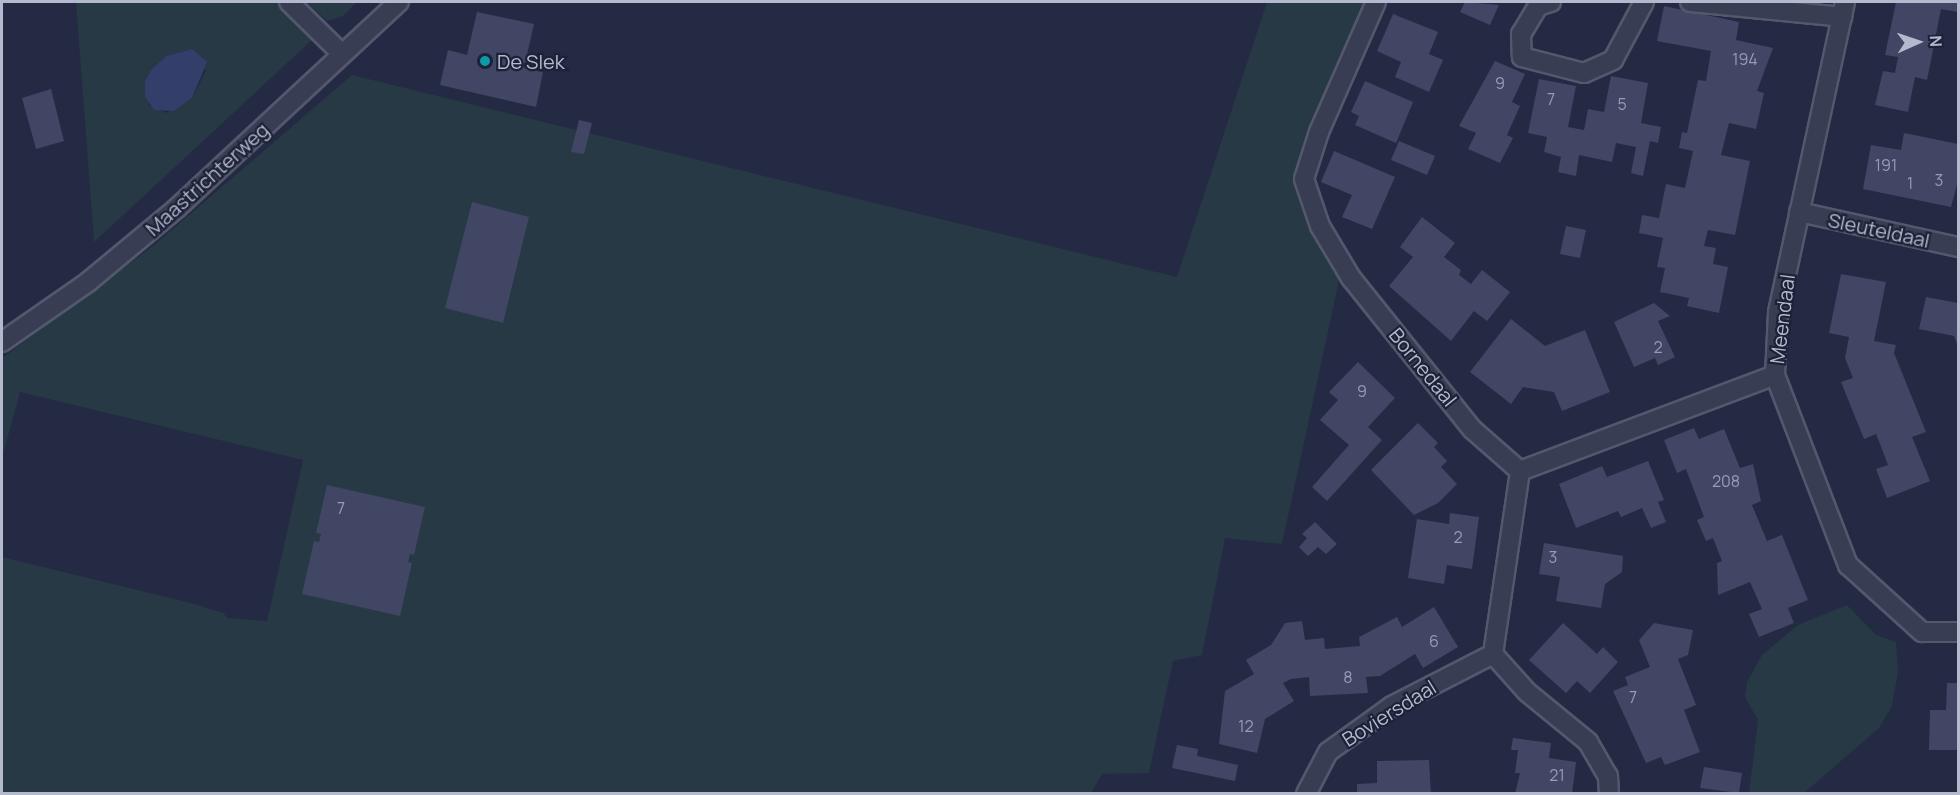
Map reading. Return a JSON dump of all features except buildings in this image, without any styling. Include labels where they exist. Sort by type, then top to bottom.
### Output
[{"type":"street","points":[[290,2],[342,54]]},
{"type":"street","name":"Maastrichterweg","points":[[2,342],[88,282],[177,208],[399,2]]},
{"type":"street","name":"Bornedaal","points":[[1376,2],[1319,132],[1304,179],[1320,226],[1351,278],[1472,429],[1520,471]]},
{"type":"street","points":[[1551,2],[1538,6],[1521,34],[1522,57],[1584,73],[1613,60],[1644,2]]},
{"type":"street","points":[[1690,2],[1843,9]]},
{"type":"street","name":"Meendaal","points":[[1843,9],[1778,313],[1775,375],[1848,565],[1922,632],[1959,632]]},
{"type":"street","name":"Sleuteldaal","points":[[1799,212],[1959,247]]},
{"type":"street","points":[[1609,794],[1608,776],[1588,742],[1527,692],[1492,654],[1520,471],[1775,375]]},
{"type":"street","name":"Boviersdaal","points":[[1306,794],[1328,752],[1392,706],[1492,654]]},
{"type":"shaded area","points":[[76,2],[279,2],[312,40],[94,242]],"holes":[[[192,49],[206,71],[192,98],[166,113],[149,105],[145,81],[151,70],[166,56]]]},
{"type":"shaded area","points":[[307,2],[357,2],[343,16],[327,21]]},
{"type":"shaded area","points":[[1267,2],[1364,2],[1300,162],[1298,193],[1303,210],[1342,267],[1282,544],[1225,538],[1202,655],[1173,661],[1149,773],[1102,774],[1091,793],[2,793],[2,557],[191,603],[223,613],[228,618],[267,621],[303,460],[20,392],[2,458],[2,358],[153,246],[352,75],[1177,277]]},
{"type":"shaded area","points":[[1847,605],[1876,635],[1896,642],[1898,672],[1892,706],[1879,728],[1804,793],[1749,793],[1758,720],[1745,697],[1747,682],[1762,655],[1798,625]]},
{"type":"water","points":[[192,49],[207,62],[192,98],[174,111],[154,110],[145,97],[145,81],[151,70],[166,56]]},
{"type":"place","name":"De Slek","points":[[485,61]]}]
